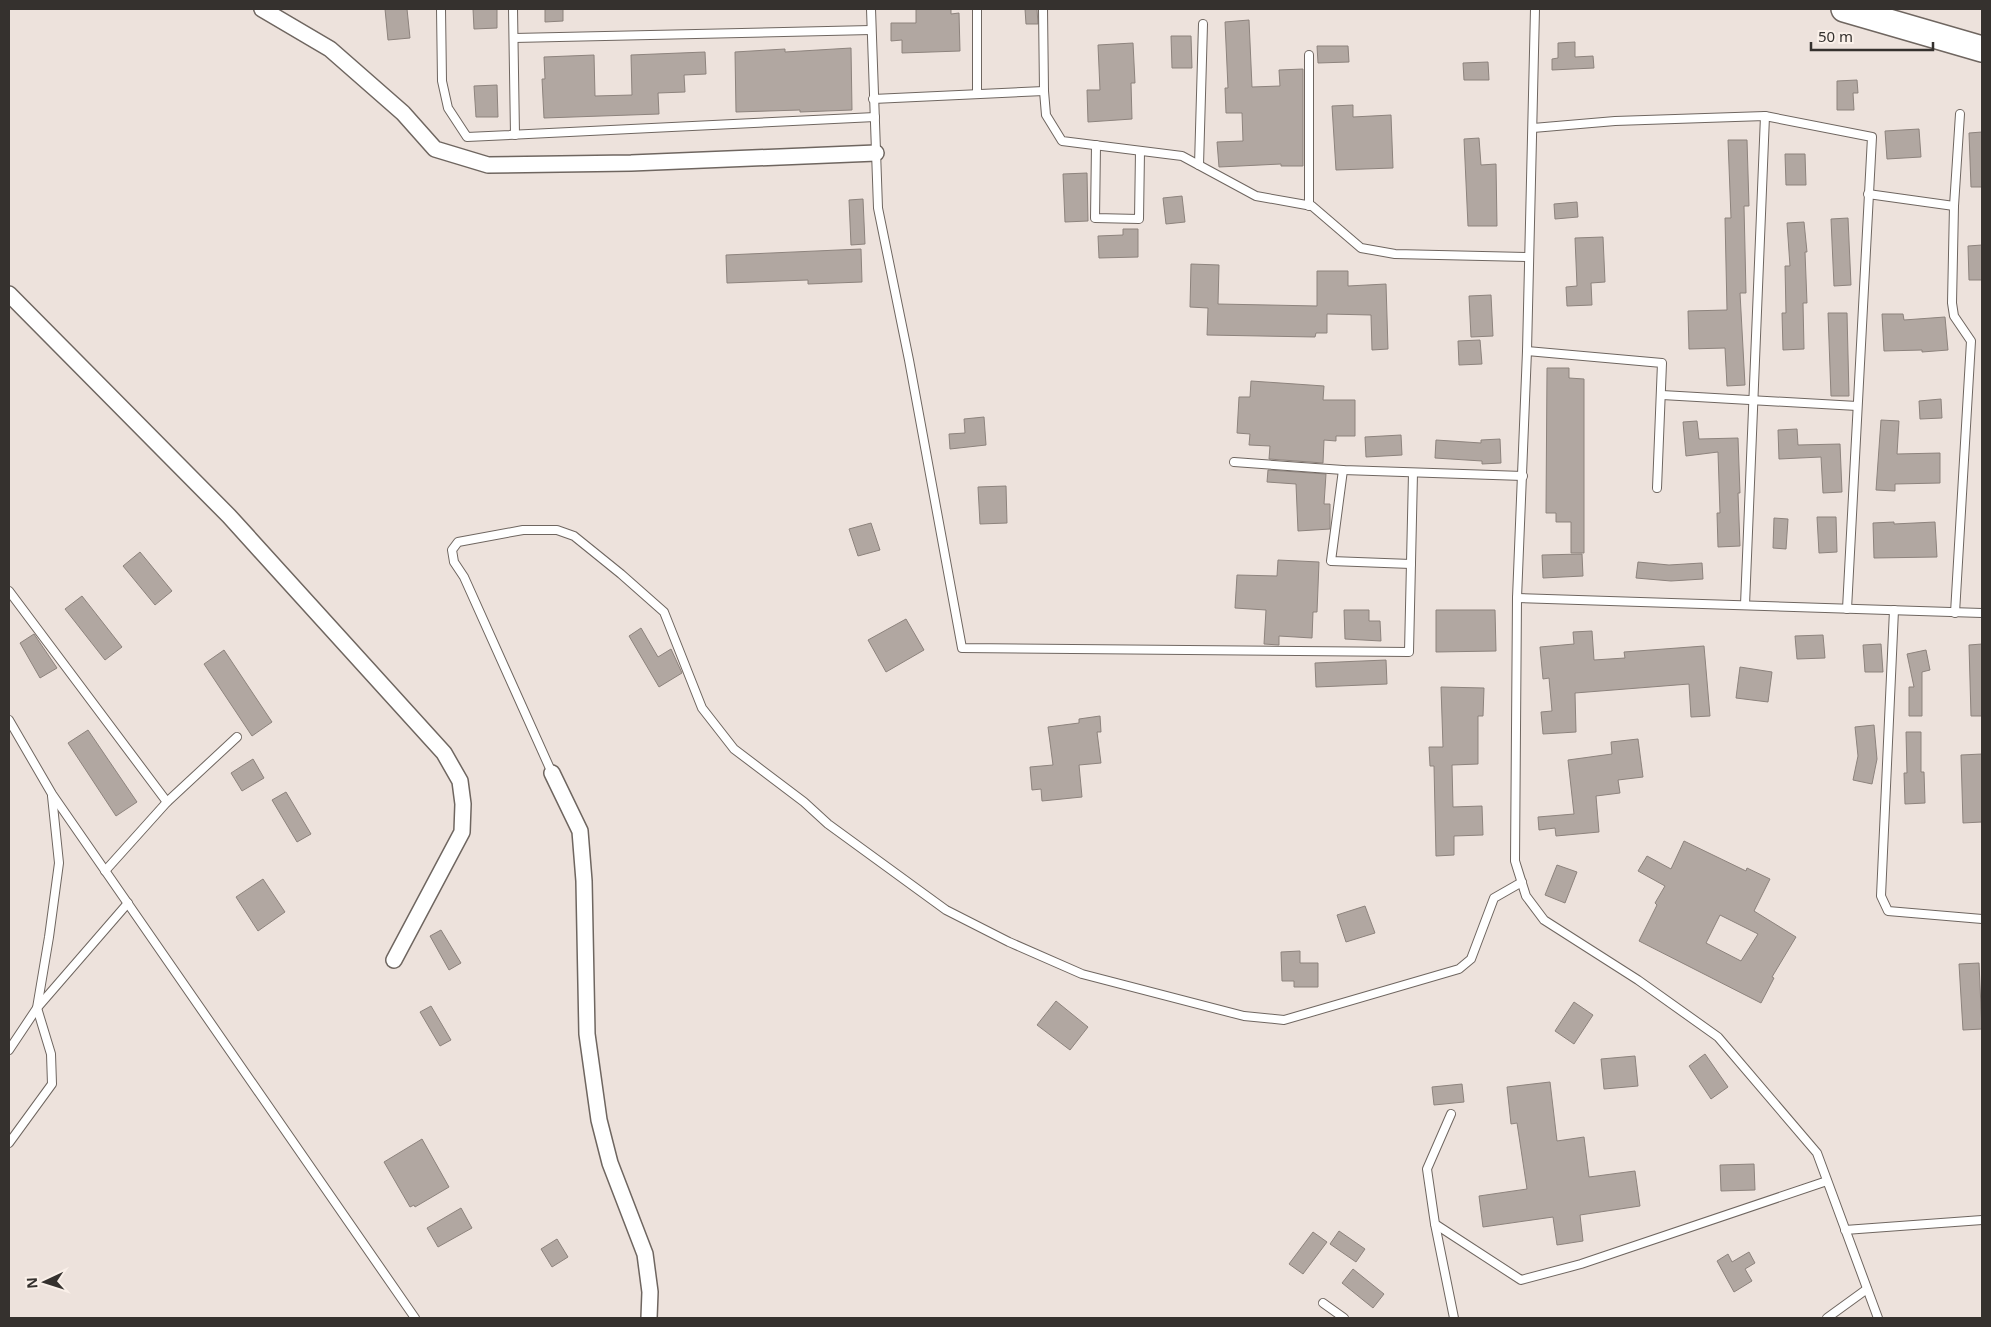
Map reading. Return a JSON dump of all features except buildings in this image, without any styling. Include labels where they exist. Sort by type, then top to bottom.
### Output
[{"type":"highway","points":[[1844,9],[1982,49]]},
{"type":"street","points":[[262,9],[330,49],[403,113],[435,149],[488,165],[876,153]]},
{"type":"street","points":[[9,294],[229,516],[444,753],[460,781],[463,804],[462,832],[394,960]]},
{"type":"street","points":[[552,773],[580,830],[584,881],[587,1034],[599,1120],[610,1163],[645,1254],[650,1292],[649,1318]]},
{"type":"lane","points":[[441,9],[442,81],[448,108],[466,137],[875,116]]},
{"type":"lane","points":[[513,9],[514,135]]},
{"type":"lane","points":[[871,9],[878,208],[909,360],[962,648],[1409,652],[1414,473]]},
{"type":"lane","points":[[977,9],[978,94]]},
{"type":"lane","points":[[1043,9],[1046,115],[1062,142],[1182,156],[1256,196],[1312,206],[1361,248],[1395,254],[1528,257]]},
{"type":"lane","points":[[1535,9],[1527,351],[1517,598],[1515,861],[1526,896],[1544,920],[1638,980],[1718,1038],[1817,1154],[1878,1318]]},
{"type":"lane","points":[[1199,165],[1203,24]]},
{"type":"lane","points":[[514,38],[871,30]]},
{"type":"lane","points":[[1308,206],[1309,55]]},
{"type":"lane","points":[[873,99],[1044,91]]},
{"type":"lane","points":[[1955,612],[1971,340],[1954,316],[1952,303],[1954,206],[1960,114]]},
{"type":"lane","points":[[1533,128],[1615,121],[1765,116],[1872,137],[1847,609]]},
{"type":"lane","points":[[1746,605],[1765,116]]},
{"type":"lane","points":[[1096,145],[1095,218],[1139,219],[1140,151]]},
{"type":"lane","points":[[1868,194],[1954,206]]},
{"type":"lane","points":[[1527,351],[1662,363],[1657,488]]},
{"type":"lane","points":[[1662,395],[1857,406]]},
{"type":"lane","points":[[1234,462],[1343,470],[1523,476]]},
{"type":"lane","points":[[1343,470],[1331,561],[1411,564]]},
{"type":"lane","points":[[552,773],[464,577],[454,562],[452,550],[458,542],[523,530],[557,530],[574,536],[664,612],[702,708],[734,749],[804,802],[828,824],[946,910],[1009,942],[1082,974],[1244,1016],[1284,1020],[1459,969],[1471,959],[1494,898],[1522,882]]},
{"type":"lane","points":[[9,591],[167,802]]},
{"type":"lane","points":[[1517,598],[1982,613]]},
{"type":"lane","points":[[1894,610],[1881,896],[1888,911],[1982,919]]},
{"type":"lane","points":[[9,720],[52,794],[415,1318]]},
{"type":"lane","points":[[105,871],[167,802],[237,737]]},
{"type":"lane","points":[[9,1143],[52,1084],[51,1054],[37,1008],[59,863],[52,794]]},
{"type":"lane","points":[[9,1050],[37,1008],[128,903]]},
{"type":"lane","points":[[1451,1114],[1427,1169],[1435,1224],[1454,1318]]},
{"type":"lane","points":[[1435,1224],[1521,1280],[1581,1264],[1827,1181]]},
{"type":"lane","points":[[1845,1230],[1982,1220]]},
{"type":"lane","points":[[1827,1318],[1867,1289]]},
{"type":"lane","points":[[1323,1303],[1344,1318]]}]
